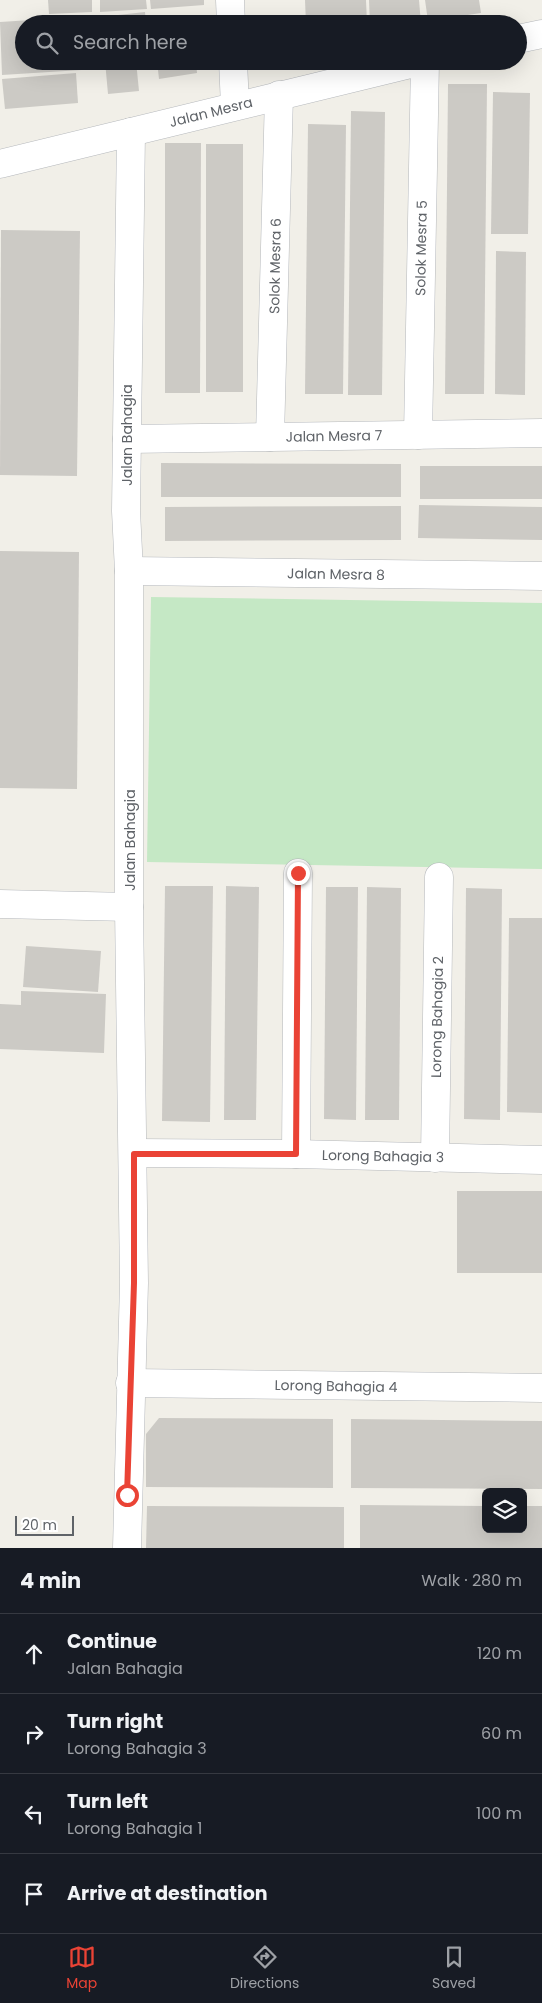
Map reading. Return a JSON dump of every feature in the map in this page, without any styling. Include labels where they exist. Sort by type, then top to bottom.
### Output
[{"type":"street","points":[[230,0],[231,15]]},
{"type":"street","points":[[527,37],[542,34]]},
{"type":"street","points":[[233,70],[235,106]]},
{"type":"street","name":"Jalan Mesra","points":[[0,164],[386,70]]},
{"type":"street","name":"Solok Mesra 5","points":[[418,435],[424,70]]},
{"type":"street","name":"Solok Mesra 6","points":[[270,437],[279,95]]},
{"type":"street","name":"Jalan Bahagia","points":[[127,1548],[134,1283],[134,1154],[129,907],[127,439],[131,132]]},
{"type":"street","name":"Jalan Mesra 7","points":[[127,439],[542,433]]},
{"type":"street","name":"Jalan Mesra 8","points":[[129,571],[542,576]]},
{"type":"street","points":[[296,1154],[298,873]]},
{"type":"street","name":"Lorong Bahagia 2","points":[[435,1158],[439,876]]},
{"type":"street","points":[[0,904],[129,907]]},
{"type":"street","name":"Lorong Bahagia 3","points":[[134,1154],[296,1154],[542,1160]]},
{"type":"street","name":"Lorong Bahagia 4","points":[[130,1383],[542,1388]]},
{"type":"green space","points":[[151,597],[542,603],[542,869],[147,862]]},
{"type":"building","points":[[48,0],[92,0],[92,12],[49,14]]},
{"type":"building","points":[[100,0],[146,0],[147,9],[100,12]]},
{"type":"building","points":[[150,0],[204,0],[204,5],[151,9]]},
{"type":"building","points":[[305,0],[366,0],[367,15],[306,15]]},
{"type":"building","points":[[369,0],[419,0],[420,15],[370,15]]},
{"type":"building","points":[[425,0],[479,0],[481,13],[468,15],[427,15]]},
{"type":"building","points":[[145,12],[145,15],[118,15]]},
{"type":"building","points":[[15,21],[15,70],[81,70],[2,75],[0,22]]},
{"type":"building","points":[[106,70],[137,70],[139,91],[108,94]]},
{"type":"building","points":[[158,70],[197,70],[197,73],[159,79]]},
{"type":"building","points":[[76,73],[78,103],[5,109],[2,79]]},
{"type":"building","points":[[448,84],[487,84],[484,394],[445,394]]},
{"type":"building","points":[[493,92],[530,93],[528,234],[491,234]]},
{"type":"building","points":[[351,111],[385,112],[382,395],[348,395]]},
{"type":"building","points":[[308,124],[346,125],[343,394],[305,394]]},
{"type":"building","points":[[165,143],[201,143],[200,393],[165,393]]},
{"type":"building","points":[[206,144],[243,144],[243,392],[206,392]]},
{"type":"building","points":[[1,230],[80,231],[77,476],[0,475]]},
{"type":"building","points":[[496,251],[526,252],[525,395],[495,394]]},
{"type":"building","points":[[161,463],[401,464],[401,497],[161,497]]},
{"type":"building","points":[[420,466],[542,466],[542,499],[420,499]]},
{"type":"building","points":[[419,505],[542,507],[542,540],[418,538]]},
{"type":"building","points":[[401,506],[401,540],[165,541],[165,507]]},
{"type":"building","points":[[0,551],[79,552],[77,789],[0,788]]},
{"type":"building","points":[[165,886],[213,886],[210,1122],[162,1121]]},
{"type":"building","points":[[226,886],[259,887],[256,1120],[224,1120]]},
{"type":"building","points":[[326,887],[358,887],[356,1120],[324,1119]]},
{"type":"building","points":[[367,887],[401,888],[399,1120],[365,1120]]},
{"type":"building","points":[[466,888],[502,889],[500,1120],[464,1119]]},
{"type":"building","points":[[509,918],[542,918],[542,1113],[507,1112]]},
{"type":"building","points":[[26,946],[101,951],[98,992],[23,987]]},
{"type":"building","points":[[21,991],[106,994],[104,1053],[0,1049],[0,1004],[21,1005]]},
{"type":"building","points":[[457,1191],[542,1191],[542,1273],[457,1273]]},
{"type":"building","points":[[159,1418],[333,1419],[333,1488],[146,1487],[146,1434]]},
{"type":"building","points":[[351,1419],[542,1421],[542,1489],[351,1488]]},
{"type":"building","points":[[360,1505],[482,1506],[482,1533],[527,1533],[527,1506],[542,1506],[542,1548],[360,1548]]},
{"type":"building","points":[[147,1506],[344,1507],[344,1548],[146,1548]]},
{"type":"route","points":[[127,1495],[134,1283],[134,1154],[296,1154],[298,873]]}]
